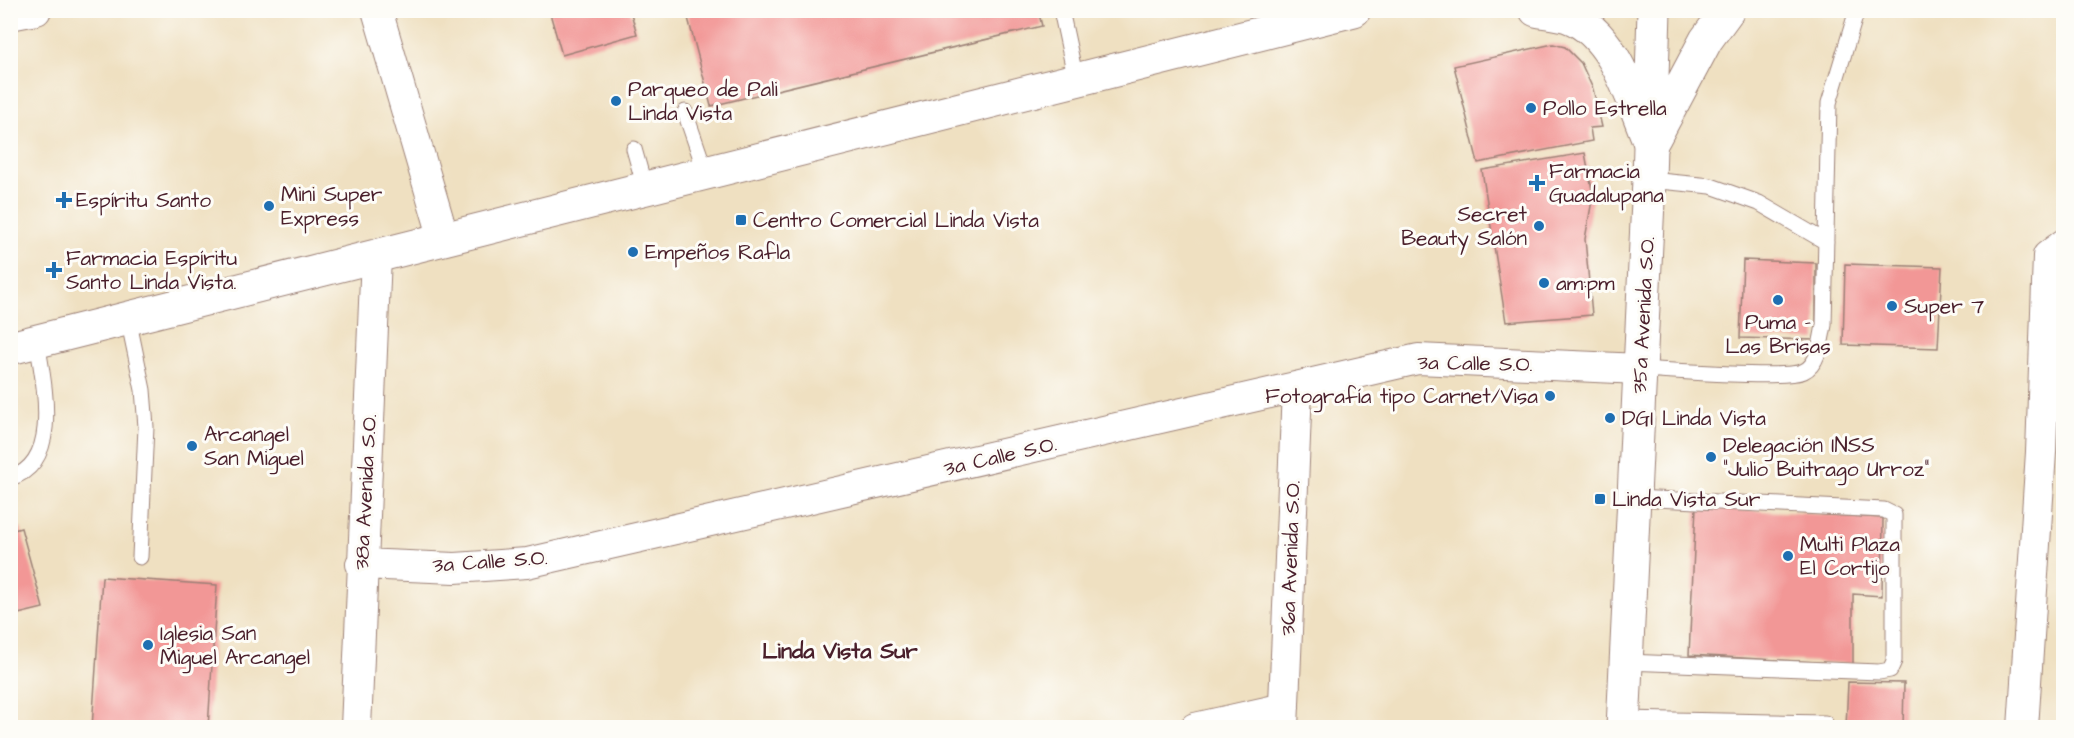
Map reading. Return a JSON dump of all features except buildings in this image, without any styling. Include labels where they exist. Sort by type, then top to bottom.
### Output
[{"type":"main road","points":[[24,345],[1354,10]]},
{"type":"main road","points":[[1536,10],[1568,16],[1594,31],[1611,51],[1651,145]]},
{"type":"main road","name":"35a Avenida S.O.","points":[[1623,723],[1651,145],[1654,10]]},
{"type":"main road","points":[[1651,145],[1706,40],[1728,10]]},
{"type":"street","points":[[10,15],[36,10]]},
{"type":"street","points":[[377,10],[444,239]]},
{"type":"street","points":[[2023,728],[2053,453],[2048,256],[2064,244]]},
{"type":"street","name":"38a Avenida S.O.","points":[[356,728],[361,564],[376,256]]},
{"type":"street","name":"3a Calle S.O.","points":[[361,564],[455,568],[526,563],[1297,389],[1418,359],[1640,369]]},
{"type":"street","name":"36a Avenida S.O.","points":[[1283,718],[1297,389]]},
{"type":"street","points":[[1195,728],[1283,718]]},
{"type":"lane","points":[[1061,10],[1076,80]]},
{"type":"lane","points":[[1640,369],[1780,374],[1804,372],[1812,363],[1820,347],[1824,326],[1829,103],[1857,10]]},
{"type":"lane","points":[[686,112],[706,173]]},
{"type":"lane","points":[[634,148],[645,188]]},
{"type":"lane","points":[[1649,180],[1721,189],[1759,203],[1826,242]]},
{"type":"lane","points":[[128,318],[143,390],[146,427],[140,557]]},
{"type":"lane","points":[[10,478],[32,467],[42,451],[45,390],[24,345]]},
{"type":"lane","points":[[1626,662],[1879,672],[1890,670],[1894,661],[1894,515],[1884,510],[1634,498]]},
{"type":"lane","points":[[1623,723],[1825,723]]},
{"type":"place","name":"Parqueo de Pali Linda Vista","points":[[616,101]]},
{"type":"place","name":"Pollo Estrella","points":[[1531,108]]},
{"type":"place","name":"Farmacia Guadalupana","points":[[1537,183]]},
{"type":"place","name":"Espíritu Santo","points":[[64,200]]},
{"type":"place","name":"Mini Super Express","points":[[269,206]]},
{"type":"place","name":"Centro Comercial Linda Vista","points":[[741,220]]},
{"type":"place","name":"Secret Beauty Salón","points":[[1539,226]]},
{"type":"place","name":"Empeños Rafla","points":[[633,252]]},
{"type":"place","name":"Farmacia Espíritu Santo Linda Vista.","points":[[54,270]]},
{"type":"place","name":"am:pm","points":[[1544,283]]},
{"type":"place","name":"Puma - Las Brisas","points":[[1778,300]]},
{"type":"place","name":"Super 7","points":[[1892,306]]},
{"type":"place","name":"Fotografía tipo Carnet/Visa","points":[[1550,396]]},
{"type":"place","name":"DGI Linda Vista","points":[[1610,418]]},
{"type":"place","name":"Arcangel San Miguel","points":[[192,446]]},
{"type":"place","name":"Delegación INSS \"Julio Buitrago Urroz\"","points":[[1711,457]]},
{"type":"place","name":"Linda Vista Sur","points":[[1600,499]]},
{"type":"place","name":"Multi Plaza El Cortijo","points":[[1788,556]]},
{"type":"place","name":"Iglesia San Miguel Arcangel","points":[[148,645]]},
{"type":"district","name":"Linda Vista Sur","points":[[840,650]]}]
